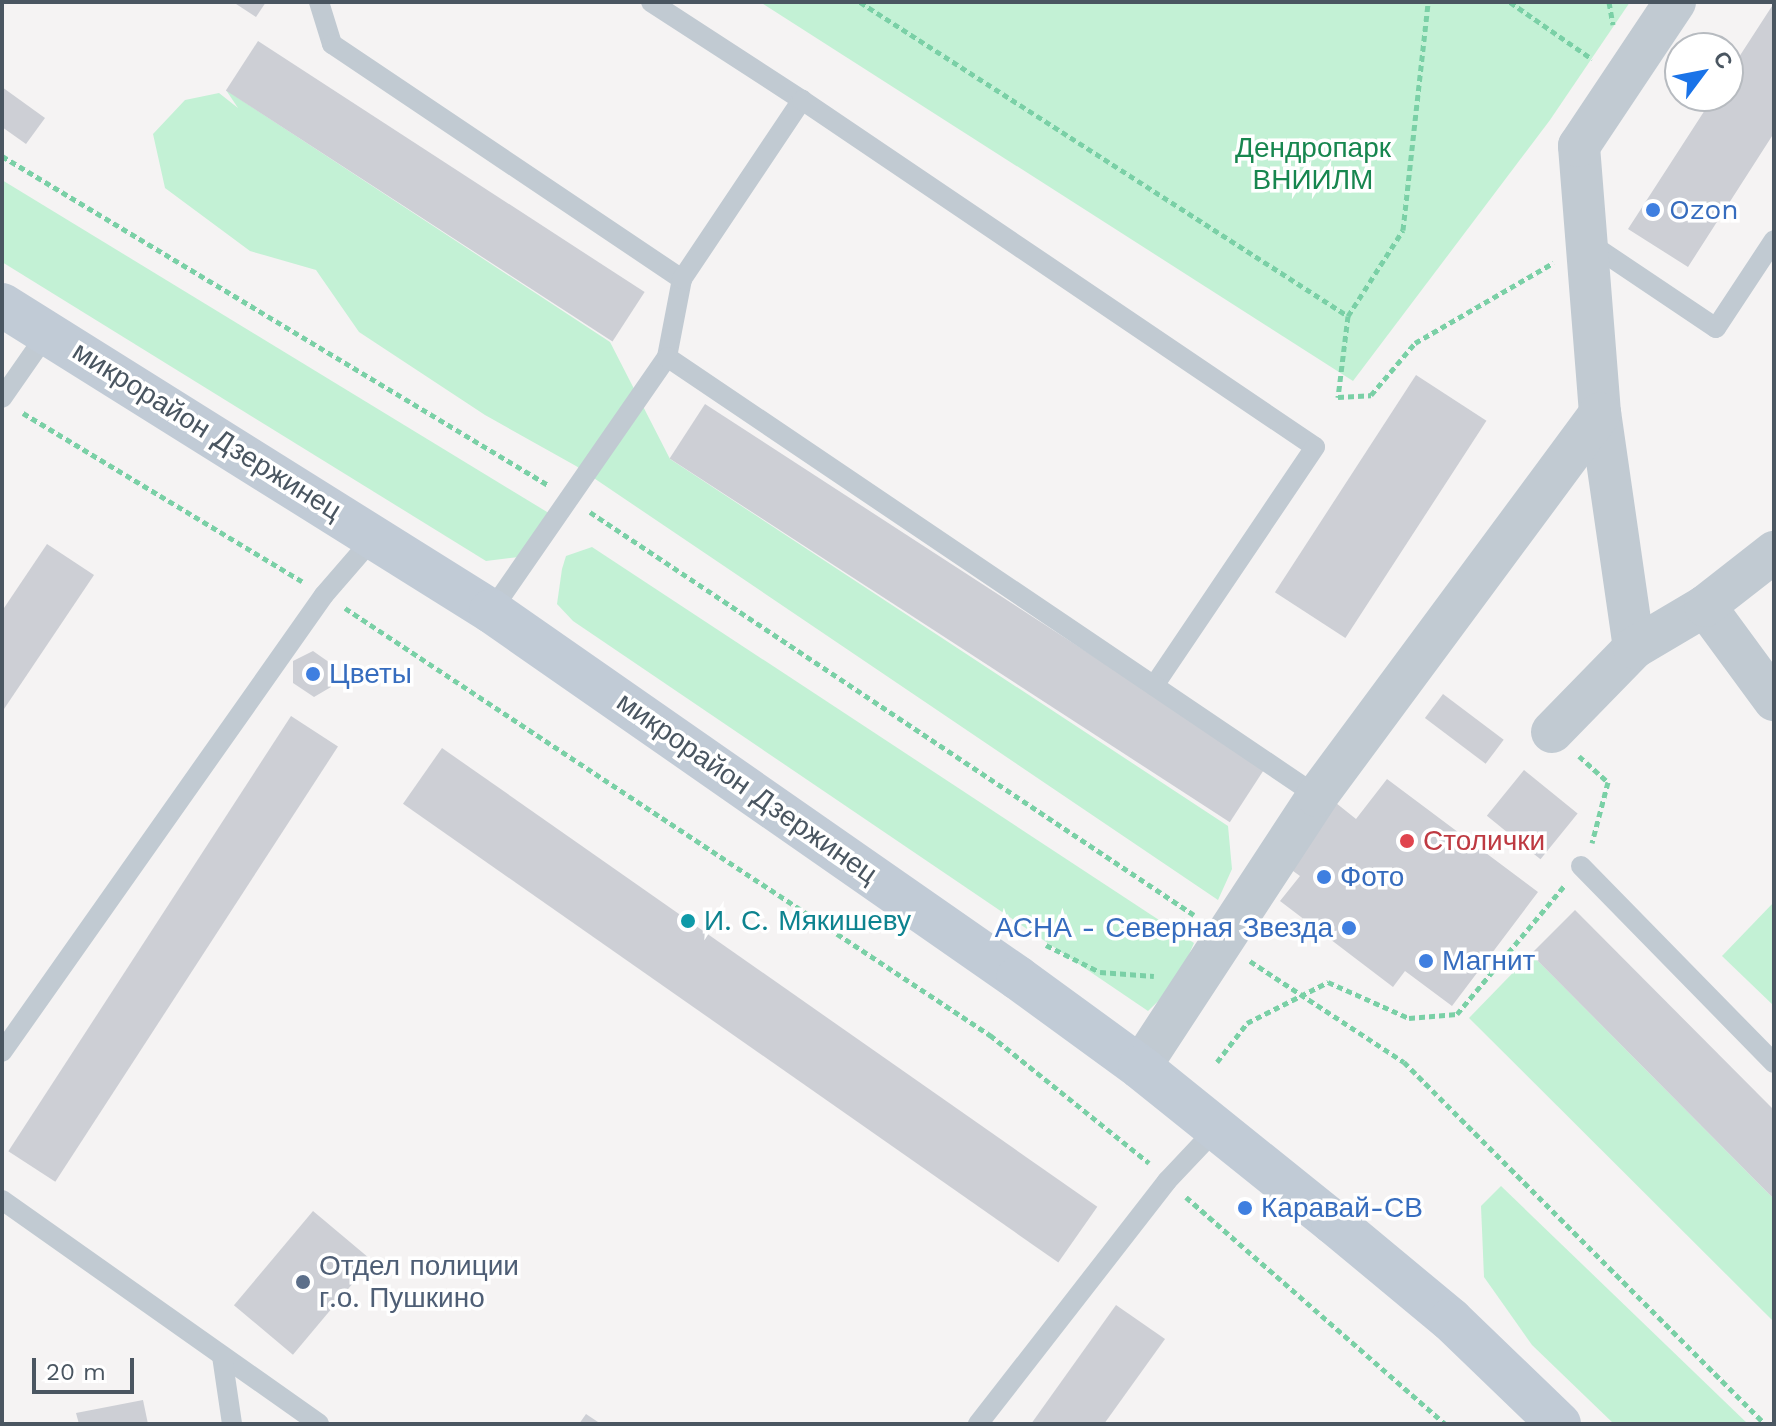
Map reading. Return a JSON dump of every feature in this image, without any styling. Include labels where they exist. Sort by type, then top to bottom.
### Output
[{"type":"main road","name":"микрорайон Дзержинец","points":[[2,305],[376,535],[491,611],[1140,1067],[1218,1127],[1451,1320],[1559,1424]]},
{"type":"street","points":[[1634,648],[1600,413],[1579,146],[1675,2]]},
{"type":"street","points":[[1140,1067],[1317,796],[1600,413]]},
{"type":"street","points":[[1552,732],[1634,648],[1705,606],[1774,552]]},
{"type":"street","points":[[1705,606],[1774,700]]},
{"type":"lane","points":[[319,2],[332,44],[682,279]]},
{"type":"lane","points":[[651,2],[802,100],[1315,447],[1154,686]]},
{"type":"lane","points":[[491,611],[667,357],[682,279],[802,100]]},
{"type":"lane","points":[[1588,242],[1716,328],[1774,240]]},
{"type":"lane","points":[[9,403],[48,332]]},
{"type":"lane","points":[[667,357],[1317,796]]},
{"type":"lane","points":[[2,1052],[324,595],[376,535]]},
{"type":"lane","points":[[1581,866],[1774,1063]]},
{"type":"lane","points":[[978,1424],[1167,1181],[1218,1127]]},
{"type":"lane","points":[[2,1200],[319,1424]]},
{"type":"lane","points":[[222,1356],[232,1424]]},
{"type":"path","points":[[860,2],[1348,316]]},
{"type":"path","points":[[1428,2],[1403,230],[1348,316],[1338,397],[1371,395],[1415,343],[1588,242]]},
{"type":"path","points":[[1510,2],[1623,80]]},
{"type":"path","points":[[2,156],[570,499],[1195,915],[1186,928]]},
{"type":"path","points":[[9,403],[324,595],[990,1035],[1167,1181],[1445,1424]]},
{"type":"path","points":[[1217,1062],[1247,1023],[1304,997],[1328,982],[1409,1018],[1457,1014],[1581,866],[1597,833],[1608,782],[1552,732]]},
{"type":"path","points":[[1046,945],[1100,972],[1152,978],[1160,966]]},
{"type":"path","points":[[1238,953],[1404,1062],[1765,1424]]},
{"type":"green space","name":"Дендропарк ВНИИЛМ","points":[[760,2],[1630,2],[1550,120],[1353,381]]},
{"type":"green space","points":[[226,90],[610,342],[670,459],[1228,826],[1232,869],[1218,900],[576,466],[485,415],[359,332],[316,270],[250,251],[165,188],[153,134],[185,100],[219,93],[238,108]]},
{"type":"green space","points":[[2,180],[552,515],[519,557],[486,561],[2,262]]},
{"type":"green space","points":[[592,547],[1194,943],[1176,984],[1148,1011],[573,621],[557,604],[562,569],[566,556]]},
{"type":"green space","points":[[1774,902],[1774,1006],[1722,956]]},
{"type":"green space","points":[[1531,954],[1774,1199],[1774,1322],[1469,1018]]},
{"type":"green space","points":[[1501,1186],[1748,1424],[1614,1424],[1532,1345],[1484,1277],[1481,1206]]},
{"type":"building","points":[[233,2],[266,2],[256,17]]},
{"type":"building","points":[[1774,3],[1774,133],[1688,267],[1628,229],[1704,112],[1744,112],[1744,49]]},
{"type":"building","points":[[258,41],[645,292],[612,342],[226,90]]},
{"type":"building","points":[[2,87],[45,118],[26,144],[2,127]]},
{"type":"building","points":[[1416,375],[1486,421],[1345,638],[1275,592]]},
{"type":"building","points":[[705,404],[1265,768],[1230,822],[670,459]]},
{"type":"building","points":[[47,544],[94,575],[2,712],[2,611]]},
{"type":"building","name":"Цветы","points":[[313,651],[333,665],[331,687],[314,697],[293,683],[293,661]]},
{"type":"building","points":[[1443,694],[1504,740],[1486,764],[1425,718]]},
{"type":"building","points":[[291,716],[338,746],[55,1182],[8,1151]]},
{"type":"building","points":[[442,748],[1097,1207],[1058,1263],[403,804]]},
{"type":"building","points":[[1524,770],[1578,813],[1540,859],[1487,816]]},
{"type":"building","points":[[1387,779],[1538,892],[1452,1006],[1405,971],[1393,987],[1280,901],[1300,876],[1282,863],[1331,799],[1356,819]]},
{"type":"building","points":[[1575,910],[1774,1110],[1774,1199],[1531,954]]},
{"type":"building","name":"Отдел полиции г.о. Пушкино","points":[[313,1211],[372,1260],[293,1355],[234,1305]]},
{"type":"building","points":[[1116,1305],[1165,1339],[1104,1424],[1031,1424]]},
{"type":"building","points":[[143,1400],[148,1424],[79,1424],[76,1413]]},
{"type":"building","points":[[586,1414],[601,1424],[579,1424]]},
{"type":"place","name":"Ozon","points":[[1653,210]]},
{"type":"place","name":"Цветы","points":[[313,674]]},
{"type":"place","name":"Столички","points":[[1407,841]]},
{"type":"place","name":"Фото","points":[[1324,877]]},
{"type":"place","name":"И. С. Мякишеву","points":[[688,921]]},
{"type":"place","name":"АСНА - Северная Звезда","points":[[1349,928]]},
{"type":"place","name":"Магнит","points":[[1426,961]]},
{"type":"place","name":"Каравай-СВ","points":[[1245,1208]]},
{"type":"place","name":"Отдел полиции г.о. Пушкино","points":[[303,1282]]}]
